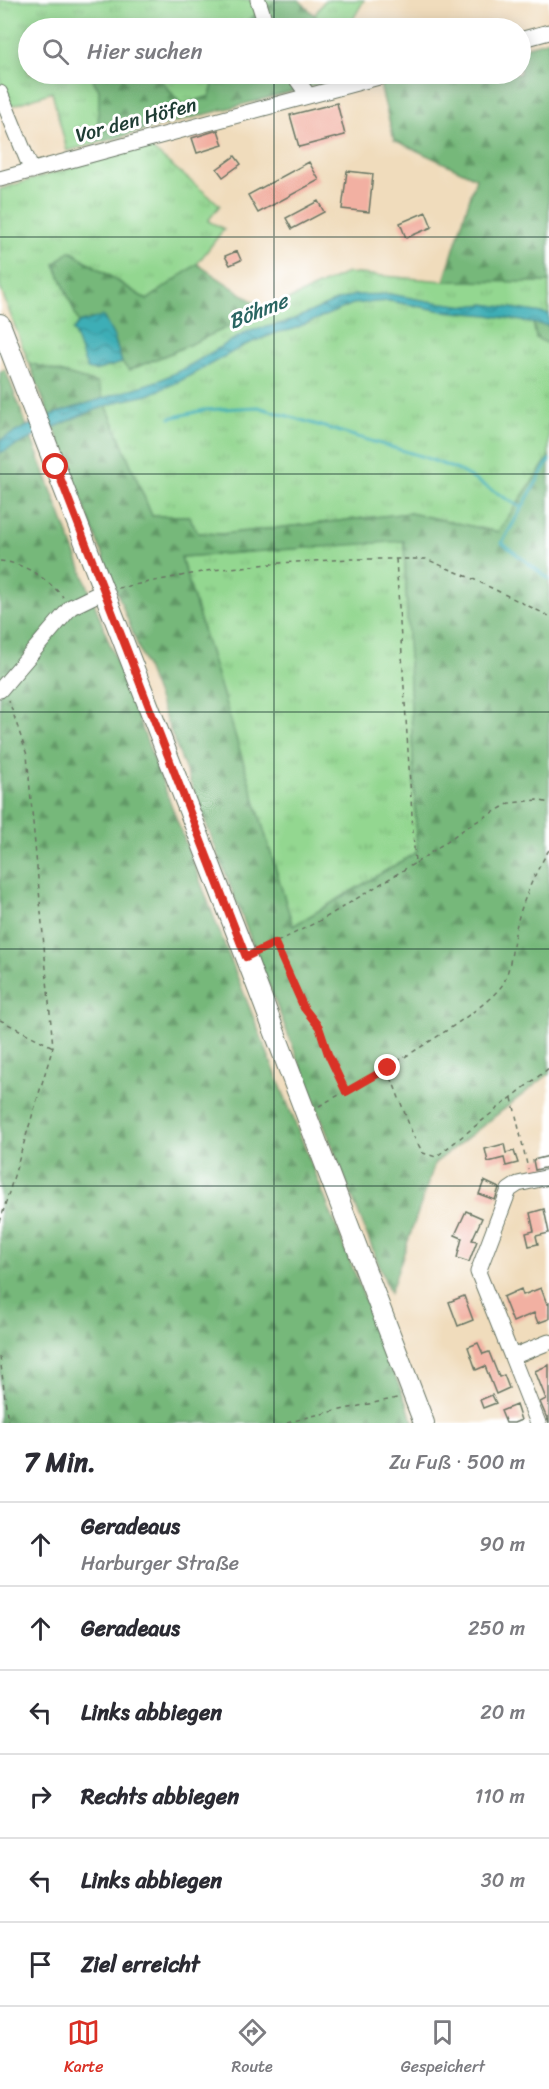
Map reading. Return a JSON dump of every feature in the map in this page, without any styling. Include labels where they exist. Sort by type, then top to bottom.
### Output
[{"type":"main road","points":[[0,324],[424,1423]]},
{"type":"street","points":[[258,0],[264,18]]},
{"type":"street","points":[[531,37],[549,32]]},
{"type":"street","points":[[300,84],[308,95]]},
{"type":"street","name":"Vor den Höfen","points":[[0,179],[351,84]]},
{"type":"street","points":[[0,93],[32,171]]},
{"type":"street","points":[[2,687],[71,607],[104,591]]},
{"type":"street","points":[[538,1423],[478,1272],[508,1190],[518,1184],[549,1178]]},
{"type":"street","points":[[512,1357],[549,1342]]},
{"type":"path","points":[[104,591],[212,570],[352,559],[426,559],[549,616]]},
{"type":"path","points":[[396,559],[415,863]]},
{"type":"path","points":[[0,561],[14,562],[49,582],[71,607]]},
{"type":"path","points":[[0,1222],[54,1047],[27,755],[2,687]]},
{"type":"path","points":[[246,957],[323,919],[415,863],[467,827],[510,803],[537,800],[549,803]]},
{"type":"path","points":[[305,1113],[388,1068],[482,1006],[505,983],[520,912],[540,864],[549,850]]},
{"type":"path","points":[[275,943],[304,1008],[319,1027],[328,1054],[346,1092]]},
{"type":"path","points":[[0,1020],[54,1047]]},
{"type":"path","points":[[388,1068],[413,1135],[423,1153],[436,1157],[549,1068]]},
{"type":"path","points":[[512,1098],[530,1182]]},
{"type":"path","points":[[0,1357],[8,1423]]},
{"type":"path","points":[[287,1423],[413,1395]]},
{"type":"green space","points":[[0,0],[278,0],[251,18],[18,18],[18,84],[96,84],[99,89],[98,143],[67,151],[52,92],[5,108],[0,97]]},
{"type":"green space","points":[[278,0],[299,0],[317,18],[251,18]]},
{"type":"green space","points":[[325,0],[364,0],[354,18],[316,18],[314,16]]},
{"type":"green space","points":[[549,40],[549,282],[444,281],[476,178],[394,140],[380,85],[531,84],[531,45]]},
{"type":"green space","points":[[96,84],[164,84],[182,105],[210,96],[213,84],[320,84],[98,143],[99,90]]},
{"type":"green space","points":[[164,84],[213,84],[210,96],[182,105]]},
{"type":"green space","points":[[147,145],[220,205],[208,221],[224,229],[197,264],[147,300],[71,251],[55,264],[79,323],[73,330],[94,371],[122,363],[130,370],[347,273],[444,281],[549,282],[549,322],[536,338],[549,344],[549,457],[498,532],[410,513],[222,534],[198,533],[189,516],[152,516],[97,383],[29,363],[0,287],[0,189]]},
{"type":"green space","points":[[70,251],[147,300],[197,264],[266,310],[129,370],[122,363],[114,337],[103,317],[79,323],[55,264]]},
{"type":"green space","points":[[532,317],[549,322],[549,344],[536,338]]},
{"type":"green space","points":[[29,363],[97,383],[152,516],[189,516],[198,533],[222,534],[410,513],[498,532],[549,457],[549,1074],[435,1163],[390,1293],[251,940]],"holes":[[[404,541],[417,852],[293,926],[181,557]]]},
{"type":"green space","points":[[5,369],[221,936],[414,1423],[0,1423],[0,372]]},
{"type":"green space","points":[[404,540],[417,853],[293,926],[181,557]]},
{"type":"water","points":[[390,294],[467,306],[485,304],[549,314],[549,326],[389,301],[353,304],[291,330],[279,332],[245,345],[180,381],[148,395],[120,401],[79,416],[0,453],[0,440],[45,417],[160,380],[246,332],[287,322],[355,295]]},
{"type":"water","points":[[103,316],[114,337],[122,363],[94,371],[87,369],[73,330],[79,323]]},
{"type":"building","points":[[337,103],[345,135],[299,147],[290,115]]},
{"type":"building","points":[[218,130],[223,145],[197,153],[192,138]]},
{"type":"building","points":[[235,156],[241,164],[223,177],[217,169]]},
{"type":"building","points":[[309,162],[319,180],[258,213],[248,195]]},
{"type":"building","points":[[347,171],[373,174],[369,212],[342,209]]},
{"type":"building","points":[[318,201],[324,212],[292,229],[286,218]]},
{"type":"building","points":[[426,212],[432,227],[406,238],[400,223]]},
{"type":"building","points":[[237,251],[241,260],[230,265],[225,256]]},
{"type":"building","points":[[504,1144],[506,1153],[514,1151],[518,1163],[506,1166],[504,1158],[488,1162],[485,1149]]},
{"type":"building","points":[[549,1156],[549,1167],[535,1170],[533,1160]]},
{"type":"building","points":[[484,1181],[499,1188],[495,1200],[479,1194]]},
{"type":"building","points":[[544,1209],[549,1233],[536,1236],[538,1244],[529,1246],[526,1233],[534,1231],[530,1213]]},
{"type":"building","points":[[466,1211],[482,1218],[472,1240],[477,1241],[469,1262],[457,1258],[462,1238],[455,1235]]},
{"type":"building","points":[[541,1288],[547,1304],[549,1303],[549,1319],[538,1323],[534,1313],[513,1322],[503,1297],[521,1289],[523,1295]]},
{"type":"building","points":[[464,1296],[473,1320],[458,1326],[449,1302]]},
{"type":"building","points":[[478,1343],[483,1354],[489,1352],[499,1377],[504,1375],[509,1388],[496,1394],[485,1366],[476,1370],[468,1347]]},
{"type":"building","points":[[549,1365],[549,1423],[540,1402],[546,1399],[535,1371]]},
{"type":"building","points":[[492,1395],[496,1403],[483,1408],[480,1400]]},
{"type":"building","points":[[516,1405],[521,1420],[506,1423],[501,1411]]},
{"type":"waterway","points":[[170,418],[204,410],[258,407],[424,457],[460,471],[522,508]]},
{"type":"waterway","points":[[549,460],[502,543],[549,579]]},
{"type":"route","points":[[56,467],[246,957],[275,943],[304,1008],[319,1027],[328,1054],[346,1092],[388,1068]]},
{"type":"water label","name":"Böhme","points":[[258,311]]}]
